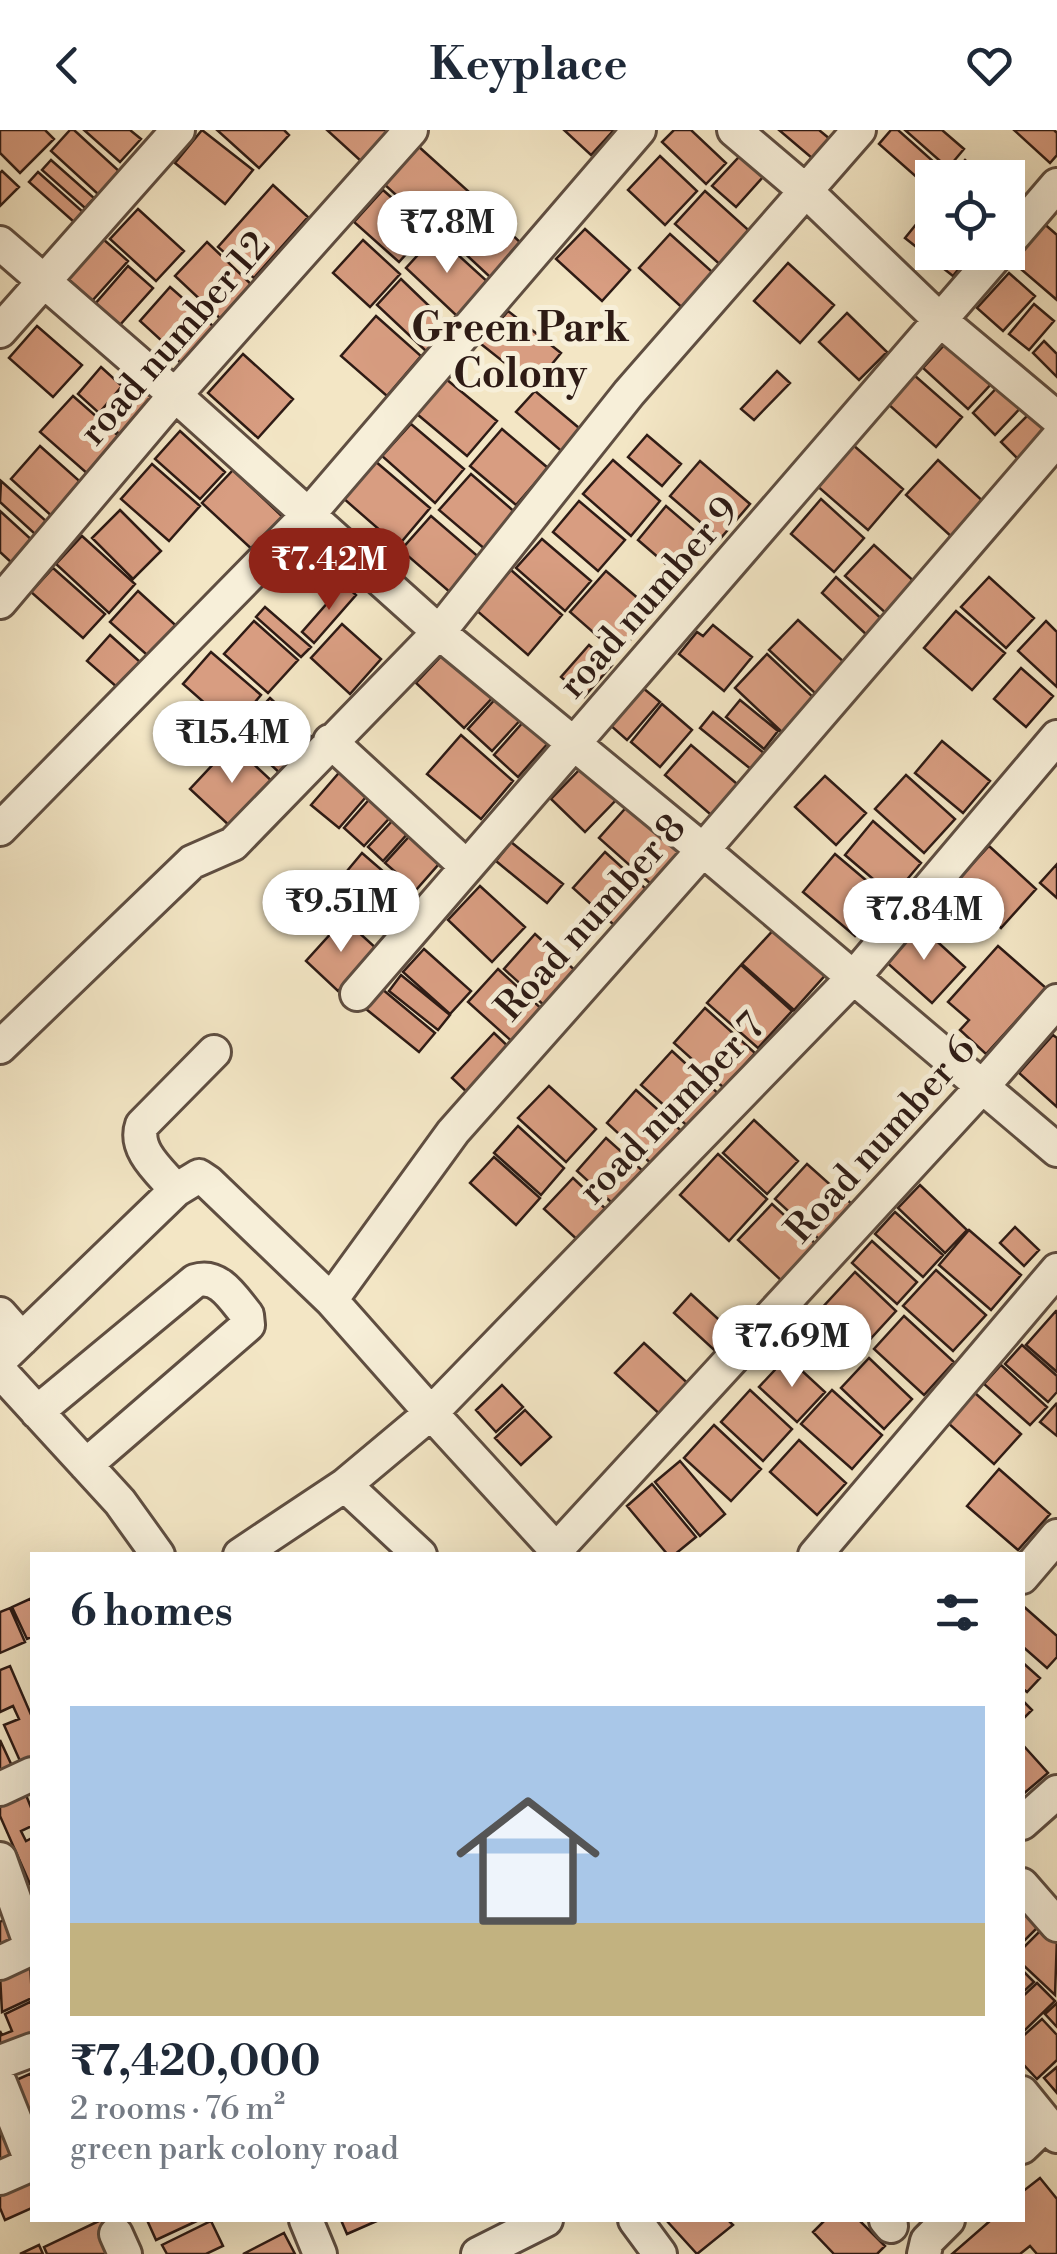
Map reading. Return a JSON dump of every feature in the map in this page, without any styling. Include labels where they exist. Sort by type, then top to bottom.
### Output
[{"type":"street","points":[[0,332],[178,130]]},
{"type":"street","name":"road number 12","points":[[0,602],[175,394],[411,130]]},
{"type":"street","points":[[0,829],[309,514],[639,130]]},
{"type":"street","points":[[734,130],[806,192],[940,320],[1057,418]]},
{"type":"street","points":[[1,1044],[192,862],[234,844],[439,632],[629,392],[859,130]]},
{"type":"street","points":[[1025,222],[1057,185]]},
{"type":"street","points":[[0,244],[175,394],[439,632],[1057,1150]]},
{"type":"street","name":"road number 9","points":[[357,994],[983,270]]},
{"type":"street","name":"Road number 8","points":[[331,1300],[453,1132],[703,850],[1057,439]]},
{"type":"street","name":"road number 7","points":[[244,1552],[345,1485],[431,1413],[854,978],[1057,737]]},
{"type":"street","points":[[330,741],[468,867]]},
{"type":"street","name":"Road number 6","points":[[559,1552],[1057,1001]]},
{"type":"street","points":[[176,1190],[142,1148],[138,1134],[142,1125],[214,1052]]},
{"type":"street","points":[[0,1314],[11,1350],[176,1190],[199,1176],[331,1300],[559,1552]]},
{"type":"street","points":[[818,1552],[1057,1270]]},
{"type":"street","points":[[37,1412],[195,1280],[216,1280],[248,1314],[248,1325],[86,1465]]},
{"type":"street","points":[[0,1372],[120,1502],[156,1552]]},
{"type":"street","points":[[345,1485],[417,1552]]},
{"type":"street","points":[[1025,1573],[1057,1536]]},
{"type":"street","points":[[0,1789],[30,1775]]},
{"type":"street","points":[[1025,1820],[1057,1792]]},
{"type":"street","points":[[0,1859],[30,1943]]},
{"type":"street","points":[[1025,1888],[1057,1925]]},
{"type":"street","points":[[0,1963],[30,1950]]},
{"type":"street","points":[[0,2062],[30,2051]]},
{"type":"street","points":[[0,2082],[30,2159]]},
{"type":"street","points":[[1025,2097],[1052,2130],[1025,2145]]},
{"type":"street","points":[[0,2178],[30,2165]]},
{"type":"street","points":[[307,2222],[320,2254]]},
{"type":"street","points":[[478,2254],[542,2222]]},
{"type":"street","points":[[636,2222],[660,2254]]},
{"type":"street","points":[[924,2254],[927,2241],[946,2222]]},
{"type":"building","points":[[0,130],[45,130],[54,139],[20,173],[0,153]]},
{"type":"building","points":[[70,130],[120,172],[99,195],[51,151]]},
{"type":"building","points":[[84,130],[130,130],[141,139],[120,162]]},
{"type":"building","points":[[202,130],[253,170],[225,204],[175,163]]},
{"type":"building","points":[[217,130],[284,130],[289,135],[259,168]]},
{"type":"building","points":[[327,130],[391,130],[362,162]]},
{"type":"building","points":[[564,130],[614,130],[591,155]]},
{"type":"building","points":[[674,130],[691,130],[726,163],[706,184],[662,142]]},
{"type":"building","points":[[779,130],[819,130],[836,144],[819,164]]},
{"type":"building","points":[[891,130],[898,130],[932,160],[915,160],[915,176],[879,144]]},
{"type":"building","points":[[905,130],[942,130],[964,149],[955,160],[939,160]]},
{"type":"building","points":[[1014,130],[1054,130],[1057,155],[1050,163]]},
{"type":"building","points":[[750,145],[773,166],[736,207],[712,186]]},
{"type":"building","points":[[418,146],[468,191],[433,229],[384,184]]},
{"type":"building","points":[[660,156],[697,191],[665,225],[628,190]]},
{"type":"building","points":[[51,160],[94,198],[85,208],[42,170]]},
{"type":"building","points":[[38,172],[83,212],[74,222],[29,182]]},
{"type":"building","points":[[0,173],[19,187],[0,206]]},
{"type":"building","points":[[273,185],[308,217],[254,278],[218,247]]},
{"type":"building","points":[[383,190],[428,230],[399,262],[354,222]]},
{"type":"building","points":[[705,191],[755,236],[725,269],[675,224]]},
{"type":"building","points":[[473,198],[522,244],[490,277],[441,231]]},
{"type":"building","points":[[138,209],[184,251],[156,281],[110,239]]},
{"type":"building","points":[[1041,221],[1057,235],[1057,300],[1022,270],[1025,270],[1025,240]]},
{"type":"building","points":[[915,226],[915,246],[905,238]]},
{"type":"building","points":[[585,229],[630,270],[602,301],[556,259]]},
{"type":"building","points":[[670,234],[720,279],[689,314],[639,268]]},
{"type":"building","points":[[436,235],[489,283],[458,317],[406,268]]},
{"type":"building","points":[[103,239],[128,261],[92,301],[67,278]]},
{"type":"building","points":[[363,240],[400,274],[370,307],[333,273]]},
{"type":"building","points":[[207,242],[257,290],[225,323],[175,276]]},
{"type":"building","points":[[788,263],[834,305],[800,343],[754,301]]},
{"type":"building","points":[[128,266],[153,288],[119,326],[95,304]]},
{"type":"building","points":[[1009,273],[1035,296],[1003,331],[977,308]]},
{"type":"building","points":[[401,279],[451,327],[427,352],[377,305]]},
{"type":"building","points":[[170,287],[194,308],[163,342],[140,321]]},
{"type":"building","points":[[1034,304],[1054,321],[1029,350],[1009,334]]},
{"type":"building","points":[[508,311],[561,353],[534,386],[481,344]]},
{"type":"building","points":[[197,312],[222,334],[190,371],[165,349]]},
{"type":"building","points":[[847,313],[887,352],[859,380],[819,342]]},
{"type":"building","points":[[376,316],[421,356],[387,396],[341,356]]},
{"type":"building","points":[[37,326],[82,365],[53,397],[9,358]]},
{"type":"building","points":[[948,341],[993,382],[968,409],[923,368]]},
{"type":"building","points":[[1044,341],[1057,354],[1057,377],[1033,353]]},
{"type":"building","points":[[243,354],[293,399],[258,438],[208,393]]},
{"type":"building","points":[[101,367],[122,386],[99,413],[78,394]]},
{"type":"building","points":[[777,371],[790,383],[754,420],[741,409]]},
{"type":"building","points":[[914,375],[962,417],[936,447],[888,404]]},
{"type":"building","points":[[1006,378],[1028,400],[995,435],[973,413]]},
{"type":"building","points":[[446,379],[497,421],[467,456],[417,414]]},
{"type":"building","points":[[135,382],[159,403],[126,440],[102,419]]},
{"type":"building","points":[[535,391],[585,433],[566,455],[516,412]]},
{"type":"building","points":[[73,396],[122,439],[89,475],[40,432]]},
{"type":"building","points":[[1036,407],[1057,428],[1024,465],[1001,442]]},
{"type":"building","points":[[411,424],[464,469],[435,503],[382,456]]},
{"type":"building","points":[[502,429],[548,468],[516,505],[470,466]]},
{"type":"building","points":[[180,431],[225,472],[200,499],[155,459]]},
{"type":"building","points":[[647,435],[681,464],[662,486],[628,457]]},
{"type":"building","points":[[852,444],[903,489],[868,530],[816,485]]},
{"type":"building","points":[[40,446],[85,486],[55,519],[11,479]]},
{"type":"building","points":[[613,460],[660,501],[631,536],[583,494]]},
{"type":"building","points":[[938,460],[986,504],[954,539],[906,495]]},
{"type":"building","points":[[375,461],[430,508],[398,546],[343,498]]},
{"type":"building","points":[[700,461],[750,504],[720,539],[670,496]]},
{"type":"building","points":[[152,464],[200,506],[169,541],[121,499]]},
{"type":"building","points":[[233,470],[286,520],[256,553],[202,503]]},
{"type":"building","points":[[471,474],[517,514],[486,550],[439,510]]},
{"type":"building","points":[[1,481],[46,521],[35,534],[0,502]]},
{"type":"building","points":[[821,499],[864,538],[834,572],[791,534]]},
{"type":"building","points":[[579,501],[625,540],[598,571],[553,532]]},
{"type":"building","points":[[666,506],[710,544],[681,577],[638,540]]},
{"type":"building","points":[[120,510],[161,551],[133,579],[92,538]]},
{"type":"building","points":[[0,511],[33,541],[13,564],[0,552]]},
{"type":"building","points":[[431,516],[481,559],[451,593],[401,550]]},
{"type":"building","points":[[82,536],[135,584],[109,613],[56,564]]},
{"type":"building","points":[[542,539],[591,581],[565,611],[516,568]]},
{"type":"building","points":[[874,545],[917,584],[889,616],[845,576]]},
{"type":"building","points":[[53,568],[105,614],[83,638],[31,592]]},
{"type":"building","points":[[511,570],[562,615],[528,655],[476,610]]},
{"type":"building","points":[[606,571],[654,612],[618,654],[570,612]]},
{"type":"building","points":[[836,577],[885,622],[870,638],[822,593]]},
{"type":"building","points":[[989,577],[1034,618],[1006,648],[961,607]]},
{"type":"building","points":[[344,584],[356,595],[314,643],[302,632]]},
{"type":"building","points":[[138,591],[183,632],[155,662],[110,622]]},
{"type":"building","points":[[265,607],[311,647],[301,657],[256,617]]},
{"type":"building","points":[[956,611],[1005,653],[972,690],[924,648]]},
{"type":"building","points":[[798,620],[845,663],[816,694],[769,650]]},
{"type":"building","points":[[254,621],[298,660],[268,693],[224,654]]},
{"type":"building","points":[[1046,621],[1057,632],[1057,687],[1018,651]]},
{"type":"building","points":[[342,624],[381,659],[350,694],[311,658]]},
{"type":"building","points":[[713,625],[752,657],[724,691],[679,654],[697,632],[703,636]]},
{"type":"building","points":[[110,635],[149,670],[126,695],[87,661]]},
{"type":"building","points":[[589,645],[612,665],[584,697],[561,677]]},
{"type":"building","points":[[446,651],[494,696],[464,728],[416,683]]},
{"type":"building","points":[[211,652],[261,695],[233,728],[183,684]]},
{"type":"building","points":[[767,654],[815,699],[783,733],[735,688]]},
{"type":"building","points":[[1021,668],[1053,696],[1026,727],[994,699]]},
{"type":"building","points":[[643,688],[660,702],[627,740],[610,725]]},
{"type":"building","points":[[499,695],[524,716],[492,751],[468,729]]},
{"type":"building","points":[[270,698],[317,742],[284,777],[237,733]]},
{"type":"building","points":[[740,700],[778,731],[764,749],[726,717]]},
{"type":"building","points":[[662,704],[692,730],[660,767],[631,742]]},
{"type":"building","points":[[713,712],[765,754],[752,770],[700,728]]},
{"type":"building","points":[[525,720],[550,741],[518,777],[494,755]]},
{"type":"building","points":[[461,735],[513,781],[481,819],[427,774]]},
{"type":"building","points":[[942,741],[990,781],[963,813],[915,773]]},
{"type":"building","points":[[232,744],[275,784],[233,829],[190,789]]},
{"type":"building","points":[[691,745],[743,789],[717,820],[665,775]]},
{"type":"building","points":[[584,765],[618,798],[585,832],[551,799]]},
{"type":"building","points":[[344,767],[372,790],[339,828],[311,805]]},
{"type":"building","points":[[906,775],[955,819],[924,853],[875,809]]},
{"type":"building","points":[[825,776],[866,813],[836,845],[795,807]]},
{"type":"building","points":[[374,794],[395,812],[364,846],[344,828]]},
{"type":"building","points":[[631,802],[685,850],[653,886],[599,838]]},
{"type":"building","points":[[394,819],[409,832],[383,861],[368,847]]},
{"type":"building","points":[[873,821],[921,863],[893,896],[845,855]]},
{"type":"building","points":[[415,830],[445,857],[416,890],[385,863]]},
{"type":"building","points":[[511,842],[563,884],[547,903],[496,861]]},
{"type":"building","points":[[989,846],[1036,889],[1001,928],[953,885]]},
{"type":"building","points":[[605,852],[646,889],[614,925],[573,888]]},
{"type":"building","points":[[362,853],[414,898],[383,933],[332,889]]},
{"type":"building","points":[[835,854],[887,898],[855,936],[803,892]]},
{"type":"building","points":[[1057,864],[1057,898],[1040,883]]},
{"type":"building","points":[[480,886],[525,927],[492,962],[448,920]]},
{"type":"building","points":[[344,919],[377,949],[338,991],[306,961]]},
{"type":"building","points":[[917,923],[965,967],[932,1003],[884,960]]},
{"type":"building","points":[[778,925],[829,971],[794,1010],[742,964]]},
{"type":"building","points":[[535,934],[578,973],[547,1008],[504,969]]},
{"type":"building","points":[[998,946],[1046,988],[986,1054],[960,1030],[969,1020],[948,1002]]},
{"type":"building","points":[[424,949],[471,991],[450,1014],[403,972]]},
{"type":"building","points":[[741,965],[792,1011],[758,1048],[707,1003]]},
{"type":"building","points":[[498,969],[545,1012],[516,1045],[468,1002]]},
{"type":"building","points":[[401,975],[450,1015],[438,1030],[389,991]]},
{"type":"building","points":[[382,989],[435,1033],[419,1052],[366,1009]]},
{"type":"building","points":[[705,1008],[755,1053],[724,1088],[674,1043]]},
{"type":"building","points":[[494,1033],[515,1053],[472,1097],[452,1078]]},
{"type":"building","points":[[1053,1035],[1057,1038],[1057,1107],[1019,1073]]},
{"type":"building","points":[[672,1051],[722,1097],[692,1130],[641,1085]]},
{"type":"building","points":[[549,1086],[596,1129],[566,1162],[518,1118]]},
{"type":"building","points":[[636,1090],[687,1136],[657,1169],[607,1123]]},
{"type":"building","points":[[754,1120],[798,1161],[767,1194],[723,1153]]},
{"type":"building","points":[[518,1126],[564,1168],[541,1195],[494,1153]]},
{"type":"building","points":[[606,1138],[653,1180],[623,1213],[577,1171]]},
{"type":"building","points":[[718,1154],[767,1199],[729,1241],[680,1195]]},
{"type":"building","points":[[494,1157],[540,1198],[516,1225],[470,1183]]},
{"type":"building","points":[[807,1164],[853,1205],[820,1240],[775,1199]]},
{"type":"building","points":[[573,1178],[611,1214],[583,1245],[544,1209]]},
{"type":"building","points":[[920,1185],[967,1230],[945,1253],[898,1208]]},
{"type":"building","points":[[772,1204],[818,1246],[784,1283],[738,1240]]},
{"type":"building","points":[[895,1212],[943,1255],[923,1277],[875,1234]]},
{"type":"building","points":[[1015,1227],[1039,1250],[1024,1266],[1000,1243]]},
{"type":"building","points":[[969,1230],[1021,1275],[991,1310],[939,1265]]},
{"type":"building","points":[[872,1241],[917,1282],[897,1304],[852,1263]]},
{"type":"building","points":[[936,1270],[986,1315],[953,1351],[903,1306]]},
{"type":"building","points":[[855,1272],[896,1311],[863,1347],[821,1309]]},
{"type":"building","points":[[691,1294],[741,1340],[724,1359],[674,1313]]},
{"type":"building","points":[[1057,1311],[1057,1372],[1026,1345]]},
{"type":"building","points":[[904,1316],[954,1362],[924,1395],[874,1349]]},
{"type":"building","points":[[644,1343],[694,1389],[665,1419],[615,1373]]},
{"type":"building","points":[[1022,1345],[1057,1376],[1057,1392],[1048,1402],[1005,1364]]},
{"type":"building","points":[[787,1357],[825,1392],[797,1422],[759,1387]]},
{"type":"building","points":[[869,1358],[912,1399],[884,1429],[841,1388]]},
{"type":"building","points":[[1001,1365],[1047,1407],[1030,1425],[984,1384]]},
{"type":"building","points":[[502,1385],[523,1407],[496,1432],[476,1410]]},
{"type":"building","points":[[750,1390],[792,1429],[763,1461],[721,1422]]},
{"type":"building","points":[[832,1390],[882,1435],[852,1469],[801,1424]]},
{"type":"building","points":[[975,1393],[1021,1434],[994,1464],[948,1423]]},
{"type":"building","points":[[1057,1406],[1057,1436],[1040,1422]]},
{"type":"building","points":[[525,1410],[551,1437],[521,1465],[495,1438]]},
{"type":"building","points":[[714,1425],[761,1469],[731,1501],[684,1458]]},
{"type":"building","points":[[799,1440],[846,1483],[817,1515],[770,1472]]},
{"type":"building","points":[[680,1461],[725,1514],[700,1536],[655,1482]]},
{"type":"building","points":[[999,1469],[1050,1514],[1018,1550],[967,1506]]},
{"type":"building","points":[[652,1484],[696,1537],[678,1552],[665,1552],[627,1506]]},
{"type":"building","points":[[30,1599],[30,1638],[27,1639],[12,1607]]},
{"type":"building","points":[[10,1608],[25,1642],[0,1653],[0,1612]]},
{"type":"building","points":[[1025,1608],[1057,1636],[1057,1657],[1047,1668],[1025,1649]]},
{"type":"building","points":[[1025,1665],[1040,1678],[1025,1690]]},
{"type":"building","points":[[10,1666],[30,1712],[30,1757],[20,1761],[4,1725],[19,1719],[13,1706],[0,1712],[0,1670]]},
{"type":"building","points":[[0,1740],[12,1766],[0,1772]]},
{"type":"building","points":[[1025,1747],[1048,1773],[1025,1792]]},
{"type":"building","points":[[24,1790],[30,1805],[30,1827],[21,1831],[26,1841],[30,1839],[30,1884],[0,1816],[0,1801]]},
{"type":"building","points":[[1025,1895],[1048,1917],[1025,1940]]},
{"type":"building","points":[[12,1916],[26,1946],[0,1958],[0,1922]]},
{"type":"building","points":[[1045,1926],[1057,1937],[1055,1995],[1025,1967],[1025,1946]]},
{"type":"building","points":[[30,1962],[30,1999],[2,2012],[0,1975]]},
{"type":"building","points":[[1025,1973],[1034,1982],[1025,1990]]},
{"type":"building","points":[[1037,1983],[1055,2001],[1025,2030],[1025,1994]]},
{"type":"building","points":[[30,2002],[30,2042],[0,2056],[0,2031],[2,2035],[12,2031],[5,2014]]},
{"type":"building","points":[[1057,2003],[1057,2027],[1045,2014]]},
{"type":"building","points":[[1042,2019],[1057,2035],[1057,2060],[1037,2079],[1025,2066],[1025,2034]]},
{"type":"building","points":[[1057,2067],[1057,2093],[1044,2078]]},
{"type":"building","points":[[30,2074],[30,2141],[5,2085]]},
{"type":"building","points":[[10,2126],[25,2160],[0,2171],[0,2130]]},
{"type":"building","points":[[30,2178],[30,2209],[5,2220],[0,2208],[0,2186]]},
{"type":"building","points":[[1040,2178],[1057,2199],[1057,2254],[1037,2254],[1030,2246],[1020,2254],[952,2254],[989,2222],[1025,2222],[1025,2190]]},
{"type":"building","points":[[102,2222],[117,2254],[47,2254],[44,2247]]},
{"type":"building","points":[[148,2222],[195,2222],[156,2240]]},
{"type":"building","points":[[211,2222],[223,2246],[206,2254],[167,2254],[162,2245]]},
{"type":"building","points":[[342,2222],[374,2222],[347,2234]]},
{"type":"building","points":[[668,2222],[733,2225],[697,2254]]},
{"type":"building","points":[[823,2222],[861,2222],[885,2246],[877,2254],[834,2254],[813,2232]]},
{"type":"building","points":[[284,2233],[295,2254],[243,2254]]},
{"type":"building","points":[[39,2245],[43,2254],[20,2254]]},
{"type":"district","name":"Green Park Colony","points":[[520,350]]}]
